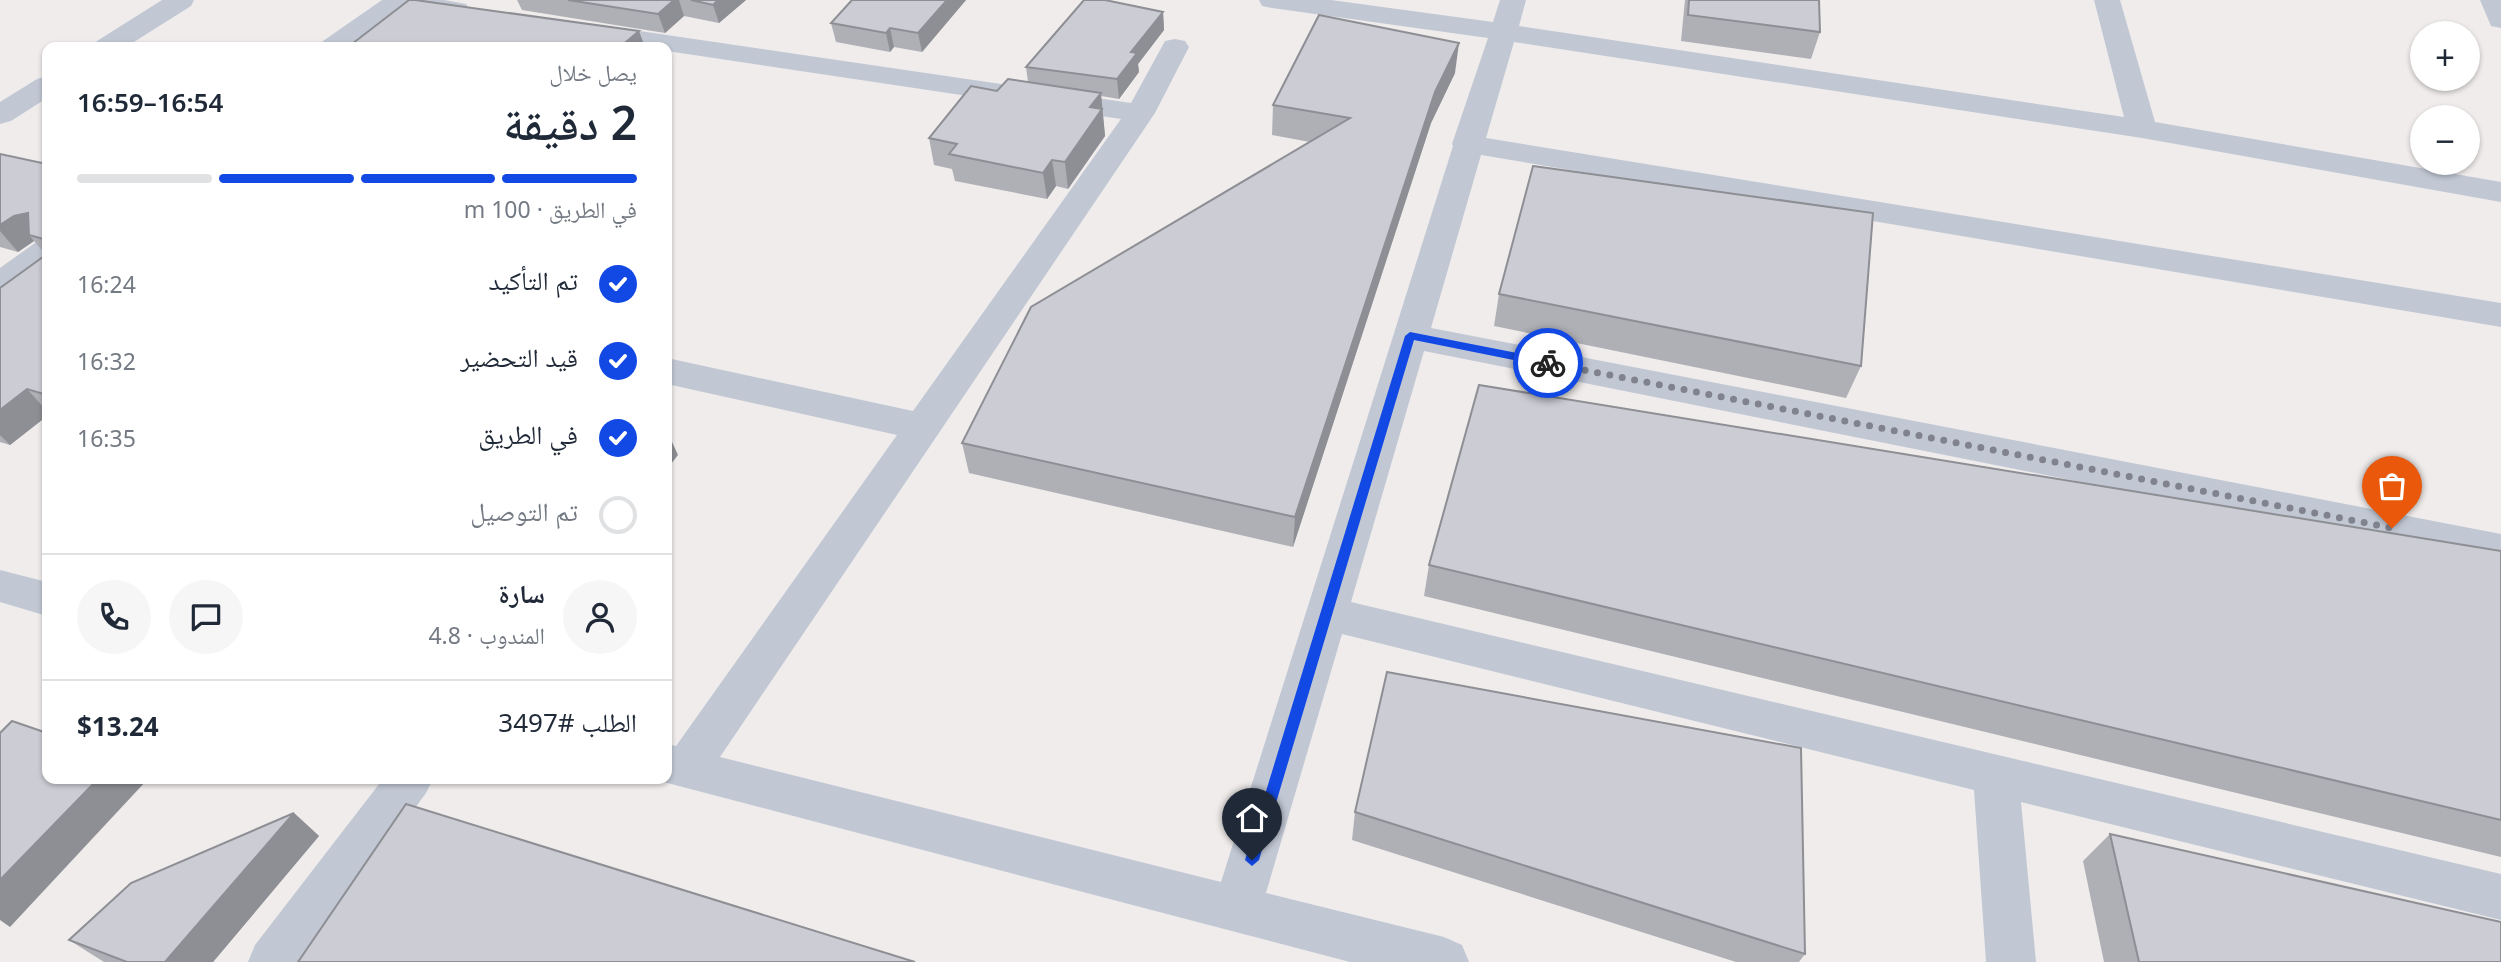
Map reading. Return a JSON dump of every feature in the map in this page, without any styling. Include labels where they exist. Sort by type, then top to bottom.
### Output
[{"type":"street","points":[[115,42],[181,0]]},
{"type":"street","points":[[340,42],[399,0],[481,14]]},
{"type":"street","points":[[1272,0],[1509,16],[2501,192]]},
{"type":"street","points":[[2107,0],[2142,129]]},
{"type":"street","points":[[2493,0],[2501,20]]},
{"type":"street","points":[[1237,909],[1509,16]]},
{"type":"street","points":[[562,27],[623,42]]},
{"type":"street","points":[[1175,47],[1140,113],[923,427],[676,766],[1444,962]]},
{"type":"street","points":[[676,55],[1140,113]]},
{"type":"street","points":[[0,115],[42,88]]},
{"type":"street","points":[[1468,144],[2501,315]]},
{"type":"street","points":[[0,284],[42,255]]},
{"type":"street","points":[[1410,336],[2501,550]]},
{"type":"street","points":[[672,372],[923,427]]},
{"type":"street","points":[[0,586],[42,598]]},
{"type":"street","points":[[1326,613],[2501,897]]},
{"type":"street","points":[[1996,775],[2011,962]]},
{"type":"street","points":[[273,962],[406,784]]},
{"type":"building","points":[[409,0],[639,31],[626,42],[354,42]]},
{"type":"building","points":[[568,0],[674,0],[658,14]]},
{"type":"building","points":[[691,0],[718,0],[713,5]]},
{"type":"building","points":[[852,0],[947,0],[918,33],[890,28],[886,33],[831,23]]},
{"type":"building","points":[[1084,0],[1105,0],[1163,12],[1131,52],[1137,53],[1117,79],[1026,67]]},
{"type":"building","points":[[1689,0],[1819,0],[1820,32],[1688,15]]},
{"type":"building","points":[[1319,15],[1459,43],[1435,92],[1295,517],[962,443],[1031,307],[1350,118],[1273,105]]},
{"type":"building","points":[[1008,79],[1101,93],[1090,107],[1102,109],[1065,162],[1052,160],[1043,173],[949,154],[957,144],[929,138],[971,86],[997,91]]},
{"type":"building","points":[[0,154],[42,163],[42,239],[29,235],[28,213],[14,216],[0,225]]},
{"type":"building","points":[[1533,166],[1873,213],[1861,366],[1499,294]]},
{"type":"building","points":[[42,258],[42,394],[27,389],[0,410],[0,288]]},
{"type":"building","points":[[1479,385],[2501,551],[2501,820],[1429,565]]},
{"type":"building","points":[[1387,672],[1801,748],[1805,954],[1355,812]]},
{"type":"building","points":[[12,721],[42,731],[42,784],[93,784],[0,880],[0,733]]},
{"type":"building","points":[[406,804],[915,962],[298,962]]},
{"type":"building","points":[[294,813],[165,962],[127,962],[69,940],[131,883]]},
{"type":"building","points":[[2110,834],[2501,922],[2501,962],[2139,962]]},
{"type":"way so far","points":[[1548,363],[2392,528]]},
{"type":"route","points":[[1252,860],[1410,336],[1548,363]]}]
